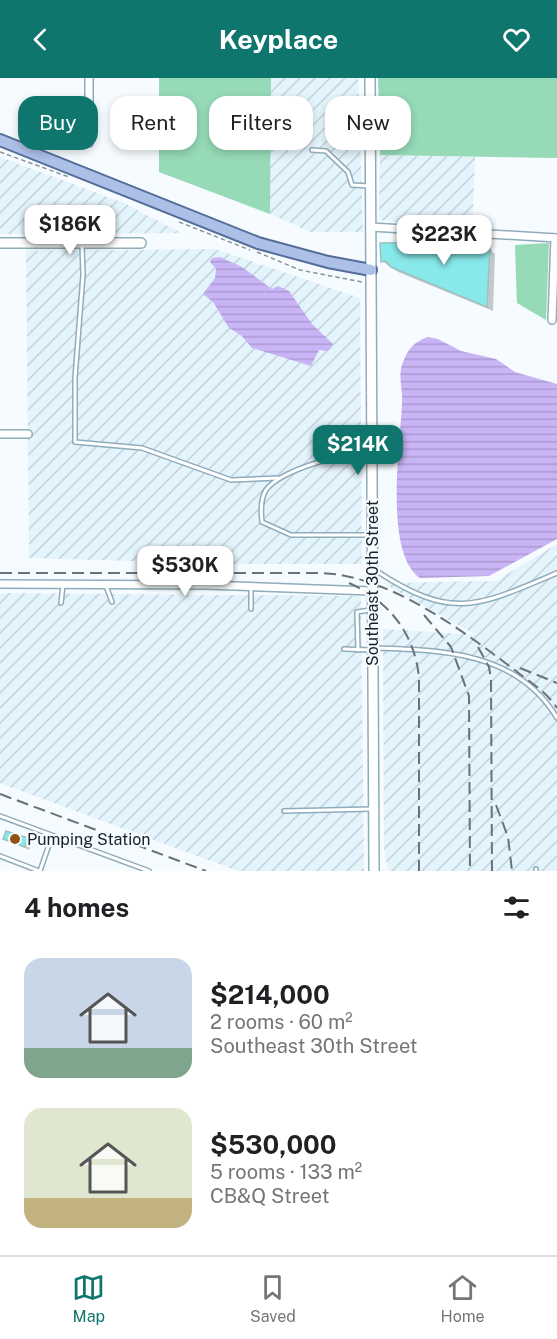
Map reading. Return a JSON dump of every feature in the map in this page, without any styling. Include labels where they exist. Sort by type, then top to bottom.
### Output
[{"type":"main road","name":"Southeast 30th Street","points":[[370,78],[374,871]]},
{"type":"main road","points":[[0,142],[258,243],[328,262],[371,270]]},
{"type":"main road","points":[[0,243],[141,243]]},
{"type":"street","points":[[89,78],[89,96]]},
{"type":"street","points":[[371,227],[556,238],[552,320]]},
{"type":"street","points":[[0,434],[28,434]]},
{"type":"street","points":[[0,584],[251,586],[371,591]]},
{"type":"lane","points":[[312,150],[326,151],[348,172],[352,185],[371,186]]},
{"type":"lane","points":[[82,243],[75,378],[75,442],[142,448],[231,480],[278,478],[351,453],[372,450]]},
{"type":"lane","points":[[278,478],[265,492],[261,511],[262,522],[291,535],[371,535]]},
{"type":"lane","points":[[371,568],[410,592],[432,601],[449,604],[501,596],[557,573]]},
{"type":"lane","points":[[61,603],[63,585]]},
{"type":"lane","points":[[106,585],[112,602]]},
{"type":"lane","points":[[251,586],[251,609]]},
{"type":"lane","points":[[358,650],[357,612],[371,610]]},
{"type":"lane","points":[[344,649],[453,651],[486,661],[533,689],[557,718]]},
{"type":"lane","points":[[284,811],[372,808]]},
{"type":"lane","points":[[0,816],[149,871]]},
{"type":"lane","points":[[0,856],[37,871],[52,835]]},
{"type":"shaded area","points":[[271,78],[358,78],[359,96],[325,96],[325,150],[360,150],[363,232],[310,232],[270,214],[270,150],[313,150],[313,96],[271,96]]},
{"type":"shaded area","points":[[380,155],[475,157],[472,231],[379,220]]},
{"type":"shaded area","points":[[0,157],[124,203],[181,233],[0,234]]},
{"type":"shaded area","points":[[215,249],[360,298],[362,564],[236,564],[29,558],[26,251]]},
{"type":"shaded area","points":[[220,257],[242,267],[272,289],[278,286],[289,291],[312,324],[333,344],[328,351],[319,350],[311,366],[252,348],[242,336],[229,328],[213,302],[203,294],[215,278],[216,269],[210,262],[212,258]]},
{"type":"shaded area","points":[[428,337],[438,339],[461,351],[496,359],[515,372],[557,384],[557,539],[489,576],[420,578],[409,565],[401,545],[397,496],[402,402],[401,370],[411,347]]},
{"type":"shaded area","points":[[557,544],[557,871],[388,871],[384,847],[383,629],[476,635],[383,583],[496,581]]},
{"type":"shaded area","points":[[0,593],[361,596],[364,871],[238,871],[0,783]]},
{"type":"green space","points":[[159,78],[271,78],[271,96],[209,96],[209,150],[270,150],[270,214],[159,172],[159,150],[197,150],[197,96],[159,96]]},
{"type":"green space","points":[[378,78],[557,78],[557,158],[380,155],[380,150],[411,150],[411,96],[378,96]]},
{"type":"green space","points":[[549,243],[546,320],[517,303],[515,245]]},
{"type":"building","points":[[428,242],[490,247],[487,307],[391,267],[385,261],[381,262],[380,243]]},
{"type":"building","name":"Pumping Station","points":[[6,831],[28,838],[25,847],[3,839]]},
{"type":"railway","points":[[0,573],[320,573],[346,576],[397,593],[446,621],[536,686],[557,708]]},
{"type":"railway","points":[[349,583],[363,590],[388,609],[406,633],[416,662],[419,678],[419,871]]},
{"type":"railway","points":[[424,615],[451,647],[469,696],[470,871]]},
{"type":"railway","points":[[478,647],[489,667],[491,679],[492,871]]},
{"type":"railway","points":[[520,668],[557,683]]},
{"type":"railway","points":[[0,794],[206,871]]},
{"type":"railway","points":[[496,805],[508,837],[512,871]]},
{"type":"place","name":"Pumping Station","points":[[15,839]]}]
